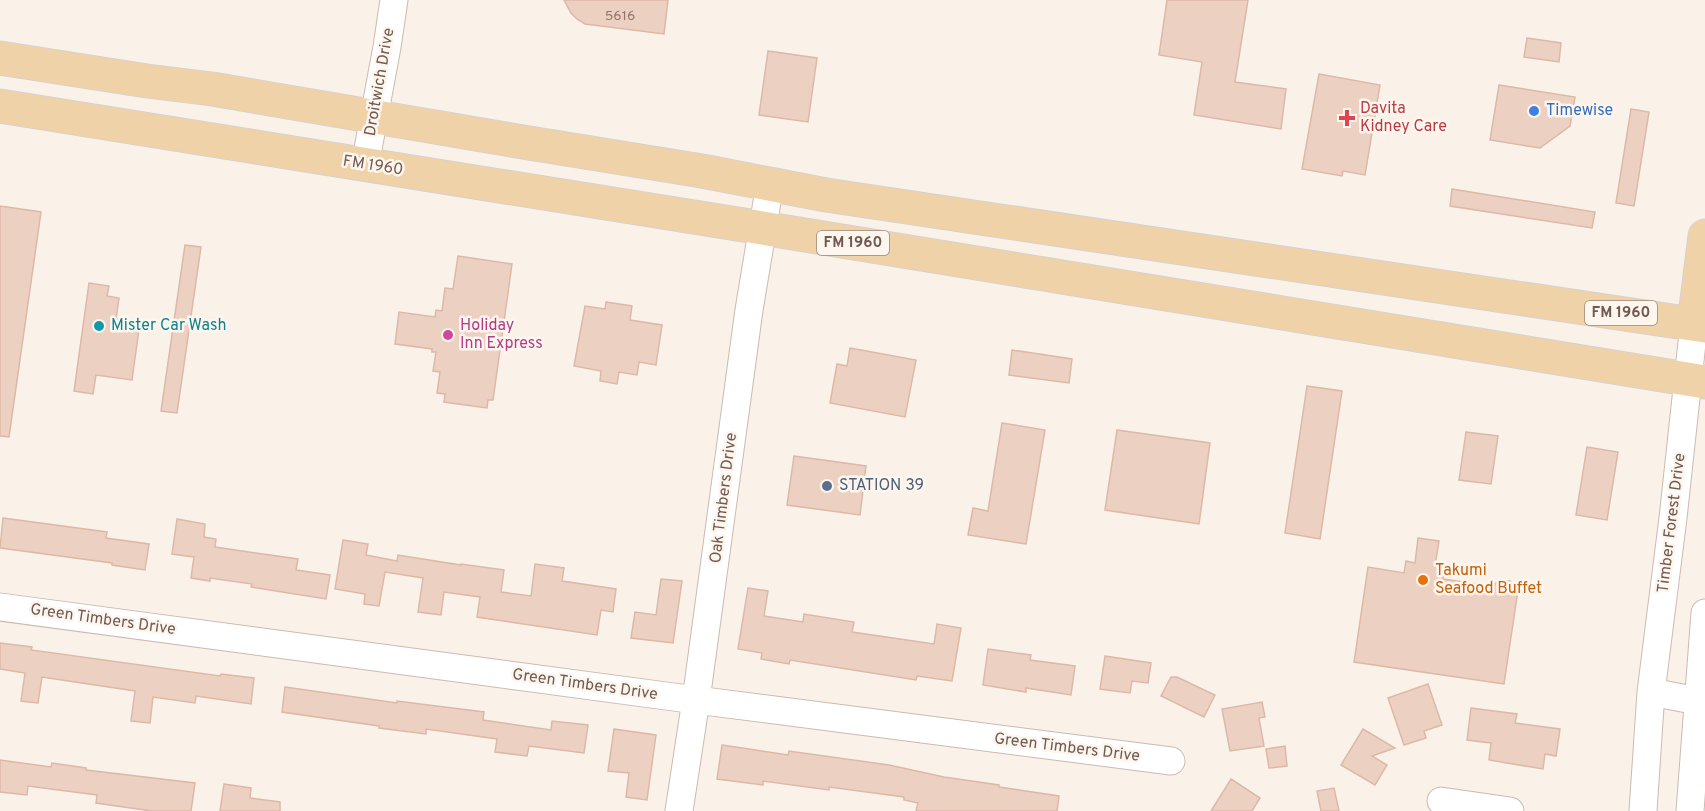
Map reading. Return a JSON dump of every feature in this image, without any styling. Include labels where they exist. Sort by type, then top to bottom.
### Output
[{"type":"main road","name":"FM 1960","points":[[0,58],[212,89],[938,213],[1700,325]]},
{"type":"main road","name":"FM 1960","points":[[0,106],[1696,381]]},
{"type":"main road","name":"Timber Forest Drive","points":[[1700,325],[1705,236]]},
{"type":"street","name":"Droitwich Drive","points":[[365,165],[394,0]]},
{"type":"street","name":"Oak Timbers Drive","points":[[679,811],[747,320],[770,184]]},
{"type":"street","name":"Timber Forest Drive","points":[[1642,811],[1651,692],[1674,518],[1696,381],[1700,325]]},
{"type":"street","name":"Green Timbers Drive","points":[[0,607],[1170,761]]},
{"type":"street","points":[[1690,811],[1705,613]]},
{"type":"street","points":[[1651,692],[1698,701]]},
{"type":"street","points":[[1441,801],[1510,811]]},
{"type":"building","points":[[564,0],[668,0],[664,34],[585,24],[571,13]]},
{"type":"building","points":[[1167,0],[1248,0],[1235,82],[1286,89],[1281,129],[1194,115],[1202,62],[1159,55]]},
{"type":"building","points":[[1527,38],[1561,43],[1559,62],[1524,57]]},
{"type":"building","points":[[768,51],[817,58],[808,122],[759,115]]},
{"type":"building","points":[[1319,74],[1380,85],[1365,175],[1343,171],[1342,176],[1302,169]]},
{"type":"building","name":"Timewise","points":[[1499,85],[1575,97],[1570,126],[1540,148],[1490,140]]},
{"type":"building","points":[[1631,109],[1649,112],[1634,206],[1616,203]]},
{"type":"building","points":[[1452,189],[1595,212],[1592,228],[1450,206]]},
{"type":"building","points":[[0,206],[41,212],[9,437],[0,436]]},
{"type":"building","points":[[185,245],[201,247],[177,413],[161,411]]},
{"type":"building","name":"Holiday Inn Express","points":[[458,256],[512,264],[493,400],[488,400],[487,408],[444,402],[445,394],[437,393],[440,372],[433,371],[436,352],[432,352],[432,349],[395,344],[399,312],[435,317],[436,310],[442,311],[445,288],[453,289]]},
{"type":"building","name":"Mister Car Wash","points":[[89,283],[109,286],[107,296],[119,298],[116,319],[140,322],[132,380],[96,375],[93,394],[74,391]]},
{"type":"building","points":[[606,302],[632,306],[630,320],[662,325],[656,365],[639,362],[637,375],[619,372],[617,384],[600,381],[601,371],[574,366],[585,306],[605,309]]},
{"type":"building","points":[[850,348],[916,360],[905,417],[830,403],[837,364],[847,366]]},
{"type":"building","points":[[1012,350],[1072,359],[1069,383],[1009,375]]},
{"type":"building","points":[[1307,386],[1342,391],[1320,539],[1285,533]]},
{"type":"building","points":[[1002,423],[1045,430],[1026,544],[968,535],[973,508],[988,511]]},
{"type":"building","points":[[1117,430],[1210,443],[1199,524],[1105,510]]},
{"type":"building","points":[[1466,432],[1498,436],[1491,484],[1459,480]]},
{"type":"building","points":[[1587,447],[1618,452],[1607,520],[1576,515]]},
{"type":"building","name":"STATION 39","points":[[794,456],[866,466],[860,515],[787,505]]},
{"type":"building","points":[[3,518],[107,532],[106,538],[149,544],[145,570],[112,565],[112,563],[0,548]]},
{"type":"building","points":[[177,519],[205,524],[204,537],[216,539],[215,547],[298,559],[296,570],[330,575],[326,599],[251,587],[252,584],[210,578],[210,581],[191,578],[194,557],[172,554]]},
{"type":"building","points":[[1418,538],[1439,541],[1435,566],[1445,567],[1443,579],[1493,586],[1499,580],[1510,581],[1518,590],[1504,684],[1354,662],[1368,567],[1404,573],[1406,561],[1415,563]]},
{"type":"building","points":[[343,540],[368,544],[366,555],[397,561],[398,555],[504,570],[501,592],[531,596],[535,564],[564,568],[562,581],[616,589],[613,612],[601,610],[597,635],[477,617],[480,597],[444,592],[441,615],[418,612],[423,578],[385,572],[379,606],[364,604],[365,594],[335,589]]},
{"type":"building","points":[[661,579],[682,581],[673,643],[631,638],[635,612],[656,615]]},
{"type":"building","points":[[748,588],[768,591],[764,616],[803,622],[804,614],[854,622],[852,632],[934,644],[937,624],[961,628],[952,681],[917,676],[916,680],[790,660],[789,664],[761,659],[762,653],[738,649]]},
{"type":"building","points":[[0,643],[32,647],[31,650],[220,676],[221,674],[254,678],[251,704],[196,696],[195,703],[153,697],[150,723],[131,721],[135,691],[42,677],[38,703],[21,701],[25,673],[0,669]]},
{"type":"building","points":[[988,649],[1031,655],[1030,660],[1075,666],[1071,695],[1026,688],[1026,692],[983,685]]},
{"type":"building","points":[[1105,656],[1151,663],[1148,683],[1132,681],[1130,693],[1100,689]]},
{"type":"building","points":[[1171,677],[1177,677],[1215,695],[1204,717],[1161,696]]},
{"type":"building","points":[[1428,684],[1442,725],[1424,731],[1426,738],[1404,745],[1388,698]]},
{"type":"building","points":[[285,687],[397,703],[397,701],[484,712],[483,720],[551,730],[552,721],[588,725],[584,753],[529,746],[527,756],[495,752],[497,739],[426,729],[426,734],[282,712]]},
{"type":"building","points":[[1262,702],[1265,717],[1259,718],[1264,746],[1230,751],[1222,709]]},
{"type":"building","points":[[1471,708],[1517,714],[1515,723],[1560,729],[1556,756],[1545,754],[1543,769],[1489,760],[1491,743],[1467,740]]},
{"type":"building","points":[[614,729],[656,735],[647,800],[626,797],[629,773],[608,771]]},
{"type":"building","points":[[1363,729],[1395,748],[1372,756],[1387,765],[1375,785],[1341,765]]},
{"type":"building","points":[[722,745],[788,755],[789,751],[889,765],[944,777],[1059,796],[1057,811],[916,811],[918,803],[904,800],[904,797],[829,787],[829,790],[763,781],[763,785],[717,779]]},
{"type":"building","points":[[1285,746],[1287,766],[1269,768],[1266,749]]},
{"type":"building","points":[[0,760],[51,767],[52,763],[86,768],[86,770],[195,783],[191,811],[152,811],[96,803],[97,795],[28,786],[27,795],[0,792]]},
{"type":"building","points":[[1231,779],[1260,798],[1252,811],[1211,811]]},
{"type":"building","points":[[224,784],[251,788],[250,798],[280,802],[280,811],[220,811]]},
{"type":"building","points":[[1334,788],[1339,811],[1321,811],[1317,791]]},
{"type":"place","name":"Timewise","points":[[1534,111]]},
{"type":"place","name":"Davita Kidney Care","points":[[1347,118]]},
{"type":"place","name":"Mister Car Wash","points":[[99,326]]},
{"type":"place","name":"Holiday Inn Express","points":[[448,335]]},
{"type":"place","name":"STATION 39","points":[[827,486]]},
{"type":"place","name":"Takumi Seafood Buffet","points":[[1423,580]]}]
